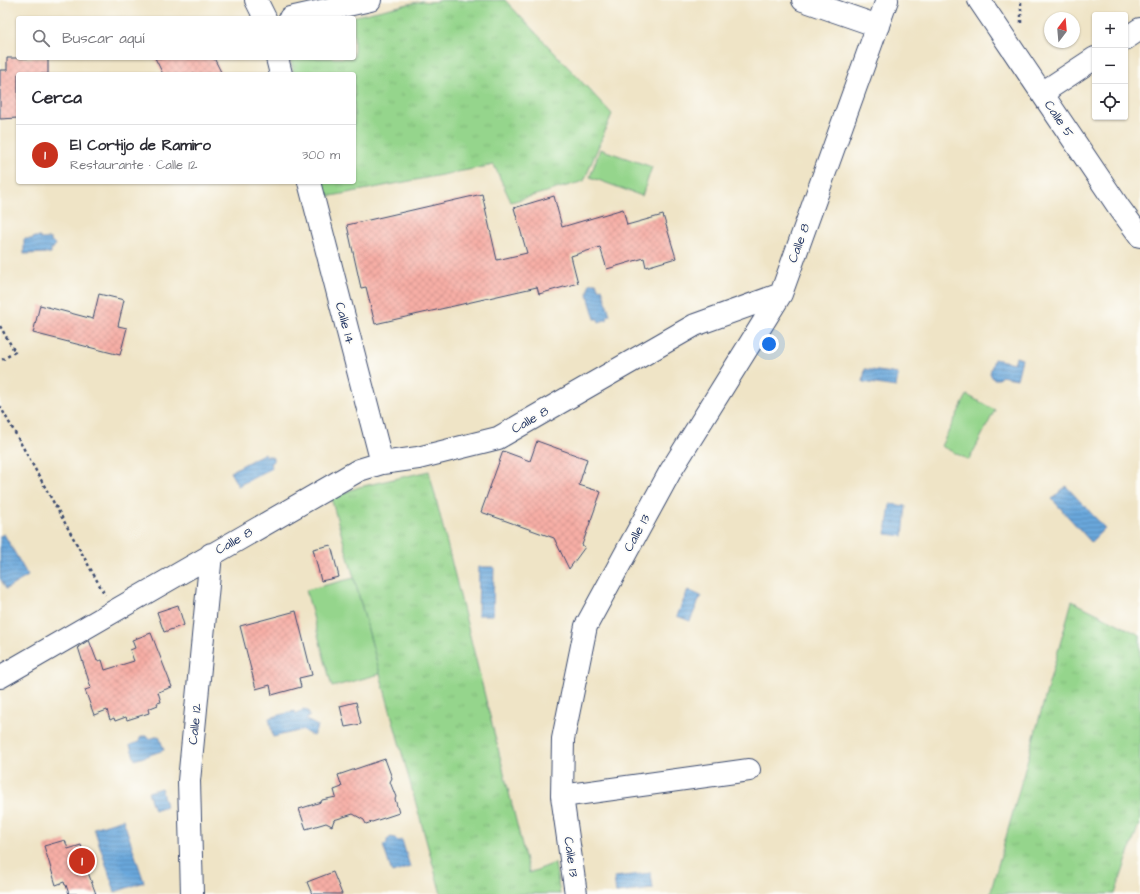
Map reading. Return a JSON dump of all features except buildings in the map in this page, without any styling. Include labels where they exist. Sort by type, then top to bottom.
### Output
[{"type":"street","points":[[256,0],[264,16]]},
{"type":"street","points":[[299,16],[370,0]]},
{"type":"street","points":[[803,0],[878,26]]},
{"type":"street","name":"Calle 8","points":[[0,676],[359,470],[382,463],[418,458],[498,438],[695,325],[781,294],[887,0]]},
{"type":"street","name":"Calle 5","points":[[979,0],[1140,236]]},
{"type":"street","points":[[1128,37],[1140,29]]},
{"type":"street","points":[[278,60],[280,72]]},
{"type":"street","points":[[1042,93],[1092,60]]},
{"type":"street","name":"Calle 14","points":[[310,184],[382,463]]},
{"type":"street","name":"Calle 13","points":[[576,894],[562,796],[563,739],[586,626],[670,472],[781,294]]},
{"type":"street","name":"Calle 12","points":[[192,894],[189,782],[211,554]]},
{"type":"street","points":[[562,796],[749,770]]},
{"type":"path","points":[[0,326],[15,352],[0,361]]},
{"type":"path","points":[[0,406],[114,611]]},
{"type":"green space","points":[[505,0],[612,114],[584,181],[511,202],[494,165],[326,197],[323,184],[356,184],[356,72],[294,72],[290,60],[356,60],[356,16],[422,1]]},
{"type":"green space","points":[[600,149],[652,167],[642,196],[590,177]]},
{"type":"green space","points":[[967,395],[995,410],[969,460],[941,446]]},
{"type":"green space","points":[[429,471],[529,873],[555,863],[560,894],[441,894],[331,498],[359,487]]},
{"type":"green space","points":[[354,578],[380,674],[332,687],[306,590]]},
{"type":"green space","points":[[1072,601],[1140,635],[1140,821],[1115,894],[990,894]]},
{"type":"water","points":[[34,237],[40,237],[40,239],[51,239],[51,242],[55,245],[54,248],[51,249],[51,253],[24,254],[24,239],[33,239]]},
{"type":"water","points":[[596,283],[599,289],[602,288],[610,315],[607,316],[608,319],[599,322],[598,319],[595,319],[587,292],[589,292],[589,285]]},
{"type":"water","points":[[1016,357],[1022,359],[1017,379],[1001,376],[999,379],[993,379],[990,373],[994,359],[1014,363]]},
{"type":"water","points":[[865,369],[898,374],[896,387],[863,382]]},
{"type":"water","points":[[265,453],[266,456],[273,458],[273,461],[270,464],[272,468],[238,486],[230,472]]},
{"type":"water","points":[[1066,486],[1105,528],[1091,542],[1052,499]]},
{"type":"water","points":[[890,504],[906,506],[903,536],[886,534]]},
{"type":"water","points":[[4,534],[28,576],[6,589],[0,578],[0,536]]},
{"type":"water","points":[[479,567],[494,567],[493,615],[478,615]]},
{"type":"water","points":[[688,590],[701,596],[690,621],[677,616]]},
{"type":"water","points":[[303,709],[307,710],[309,713],[309,717],[306,720],[318,726],[313,736],[302,730],[273,737],[269,718],[295,711],[296,714]]},
{"type":"water","points":[[147,736],[149,739],[159,736],[164,750],[135,760],[130,745],[139,742],[140,738]]},
{"type":"water","points":[[161,788],[166,806],[154,810],[148,792]]},
{"type":"water","points":[[123,819],[144,882],[115,892],[94,828]]},
{"type":"water","points":[[391,837],[398,841],[402,840],[410,867],[392,873],[383,845],[387,844],[387,840]]},
{"type":"water","points":[[651,873],[653,889],[616,893],[614,877]]},
{"type":"place","name":"El Cortijo de Ramiro","points":[[82,861]]}]
